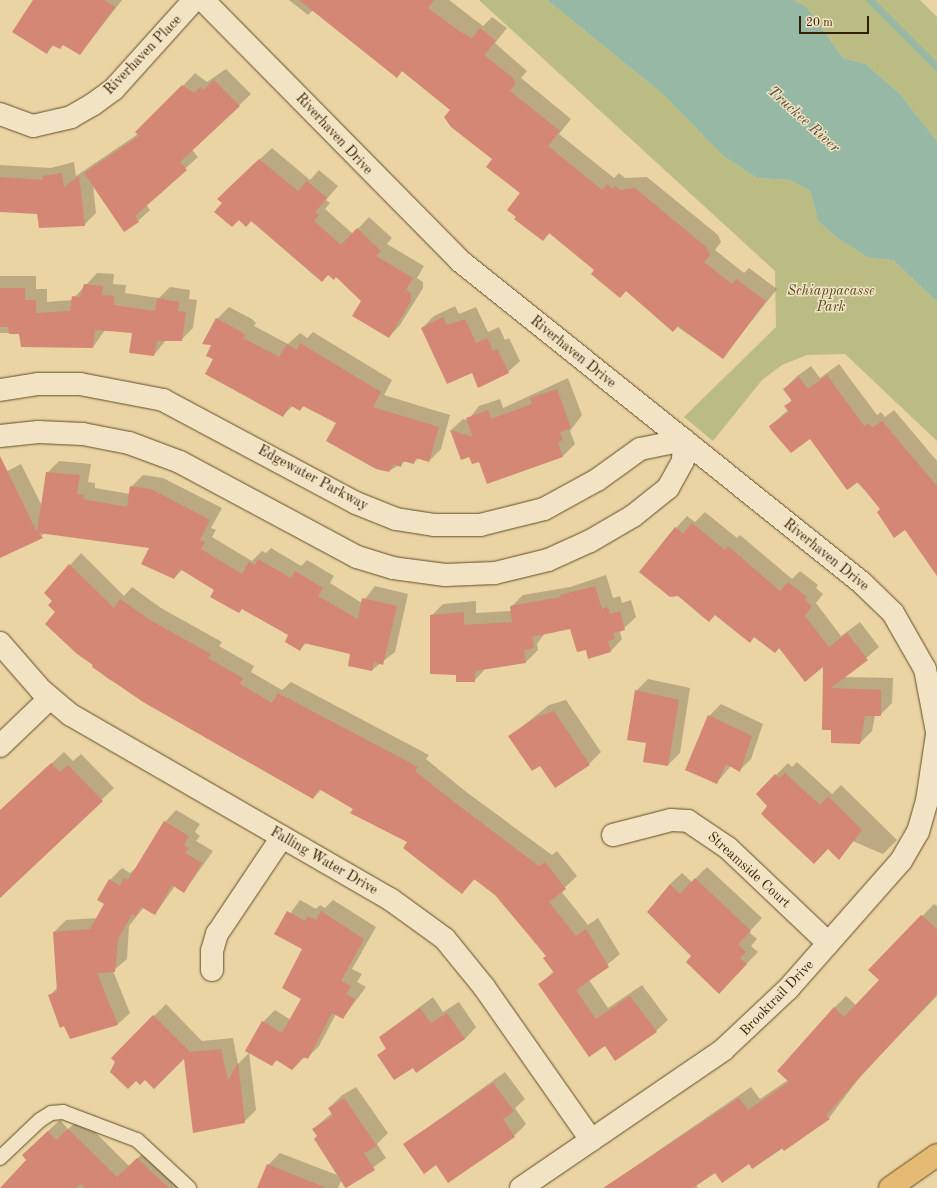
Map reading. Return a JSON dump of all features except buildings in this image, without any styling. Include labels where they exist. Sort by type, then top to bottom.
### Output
[{"type":"main road","points":[[890,1188],[937,1155]]},
{"type":"street","name":"Riverhaven Place","points":[[0,114],[33,126],[70,117],[92,105],[114,89],[194,0]]},
{"type":"street","name":"Riverhaven Drive","points":[[203,0],[459,260],[862,583],[893,613],[925,669],[935,701]]},
{"type":"street","name":"Edgewater Parkway","points":[[0,390],[39,384],[80,384],[163,400],[356,503],[396,518],[434,525],[480,525],[544,509],[577,492],[640,449],[684,440]]},
{"type":"street","points":[[0,436],[38,432],[83,434],[129,443],[180,462],[357,557],[393,568],[445,575],[495,573],[548,560],[590,541],[633,516],[668,488],[683,461],[684,440]]},
{"type":"street","name":"Falling Water Drive","points":[[0,643],[50,698],[72,715],[396,903],[445,939],[480,982],[591,1140]]},
{"type":"street","points":[[0,746],[50,698]]},
{"type":"street","name":"Brooktrail Drive","points":[[521,1188],[748,1030],[828,944],[901,860],[918,832],[937,733],[935,701]]},
{"type":"street","name":"Streamside Court","points":[[614,835],[671,820],[688,821],[728,848],[828,944]]},
{"type":"street","points":[[212,970],[212,951],[217,934],[282,837]]},
{"type":"lane","points":[[0,1158],[40,1120],[51,1113],[63,1112],[137,1140],[189,1188]]},
{"type":"green space","name":"Schiappacasse Park","points":[[479,0],[547,0],[664,95],[722,155],[757,178],[790,180],[810,191],[818,221],[836,237],[869,258],[893,260],[937,302],[937,441],[845,354],[807,355],[782,365],[762,380],[713,441],[684,417],[776,327],[775,271]]},
{"type":"green space","points":[[794,0],[920,0],[937,17],[937,141],[900,94],[866,64],[843,58],[807,7]]},
{"type":"water","name":"Truckee River","points":[[547,0],[794,0],[807,7],[843,58],[866,64],[900,94],[937,141],[937,302],[893,260],[869,258],[836,237],[818,221],[810,191],[790,180],[757,178],[722,155],[664,95]]},
{"type":"waterway","points":[[870,0],[937,67]]}]
